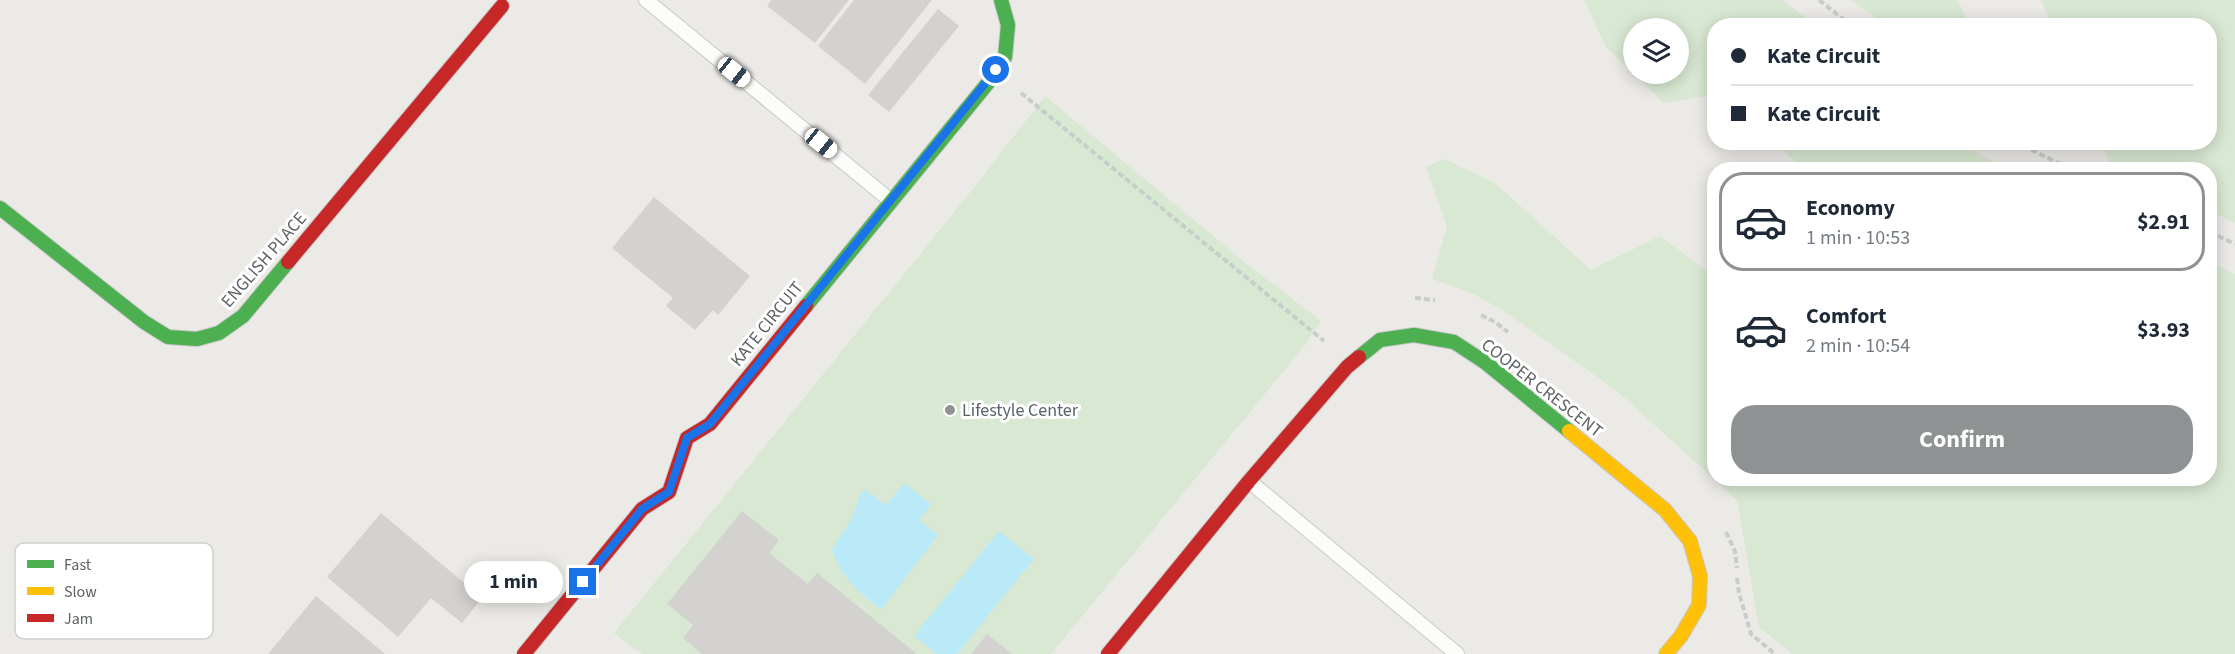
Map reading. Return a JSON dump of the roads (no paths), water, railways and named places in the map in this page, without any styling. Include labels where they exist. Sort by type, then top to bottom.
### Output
[{"type":"street","name":"KATE CIRCUIT","points":[[525,654],[642,509],[669,492],[687,438],[710,424],[987,84],[1005,57],[1008,25],[1001,0]]},
{"type":"street","name":"ENGLISH PLACE","points":[[0,208],[144,322],[168,337],[196,339],[219,333],[243,316],[502,6]]},
{"type":"street","name":"COOPER CRESCENT","points":[[1108,654],[1347,367],[1380,340],[1414,335],[1454,342],[1486,363],[1665,510],[1690,541],[1700,576],[1699,605],[1681,636],[1666,654]]},
{"type":"lane","points":[[646,0],[891,201]]},
{"type":"lane","points":[[1249,482],[1457,654]]},
{"type":"water","points":[[904,483],[931,504],[919,520],[938,535],[881,610],[846,577],[832,550],[852,517],[864,489],[886,505]]},
{"type":"water","points":[[999,531],[1034,559],[957,654],[937,654],[914,636]]},
{"type":"place","name":"Lifestyle Center","points":[[950,410]]}]
